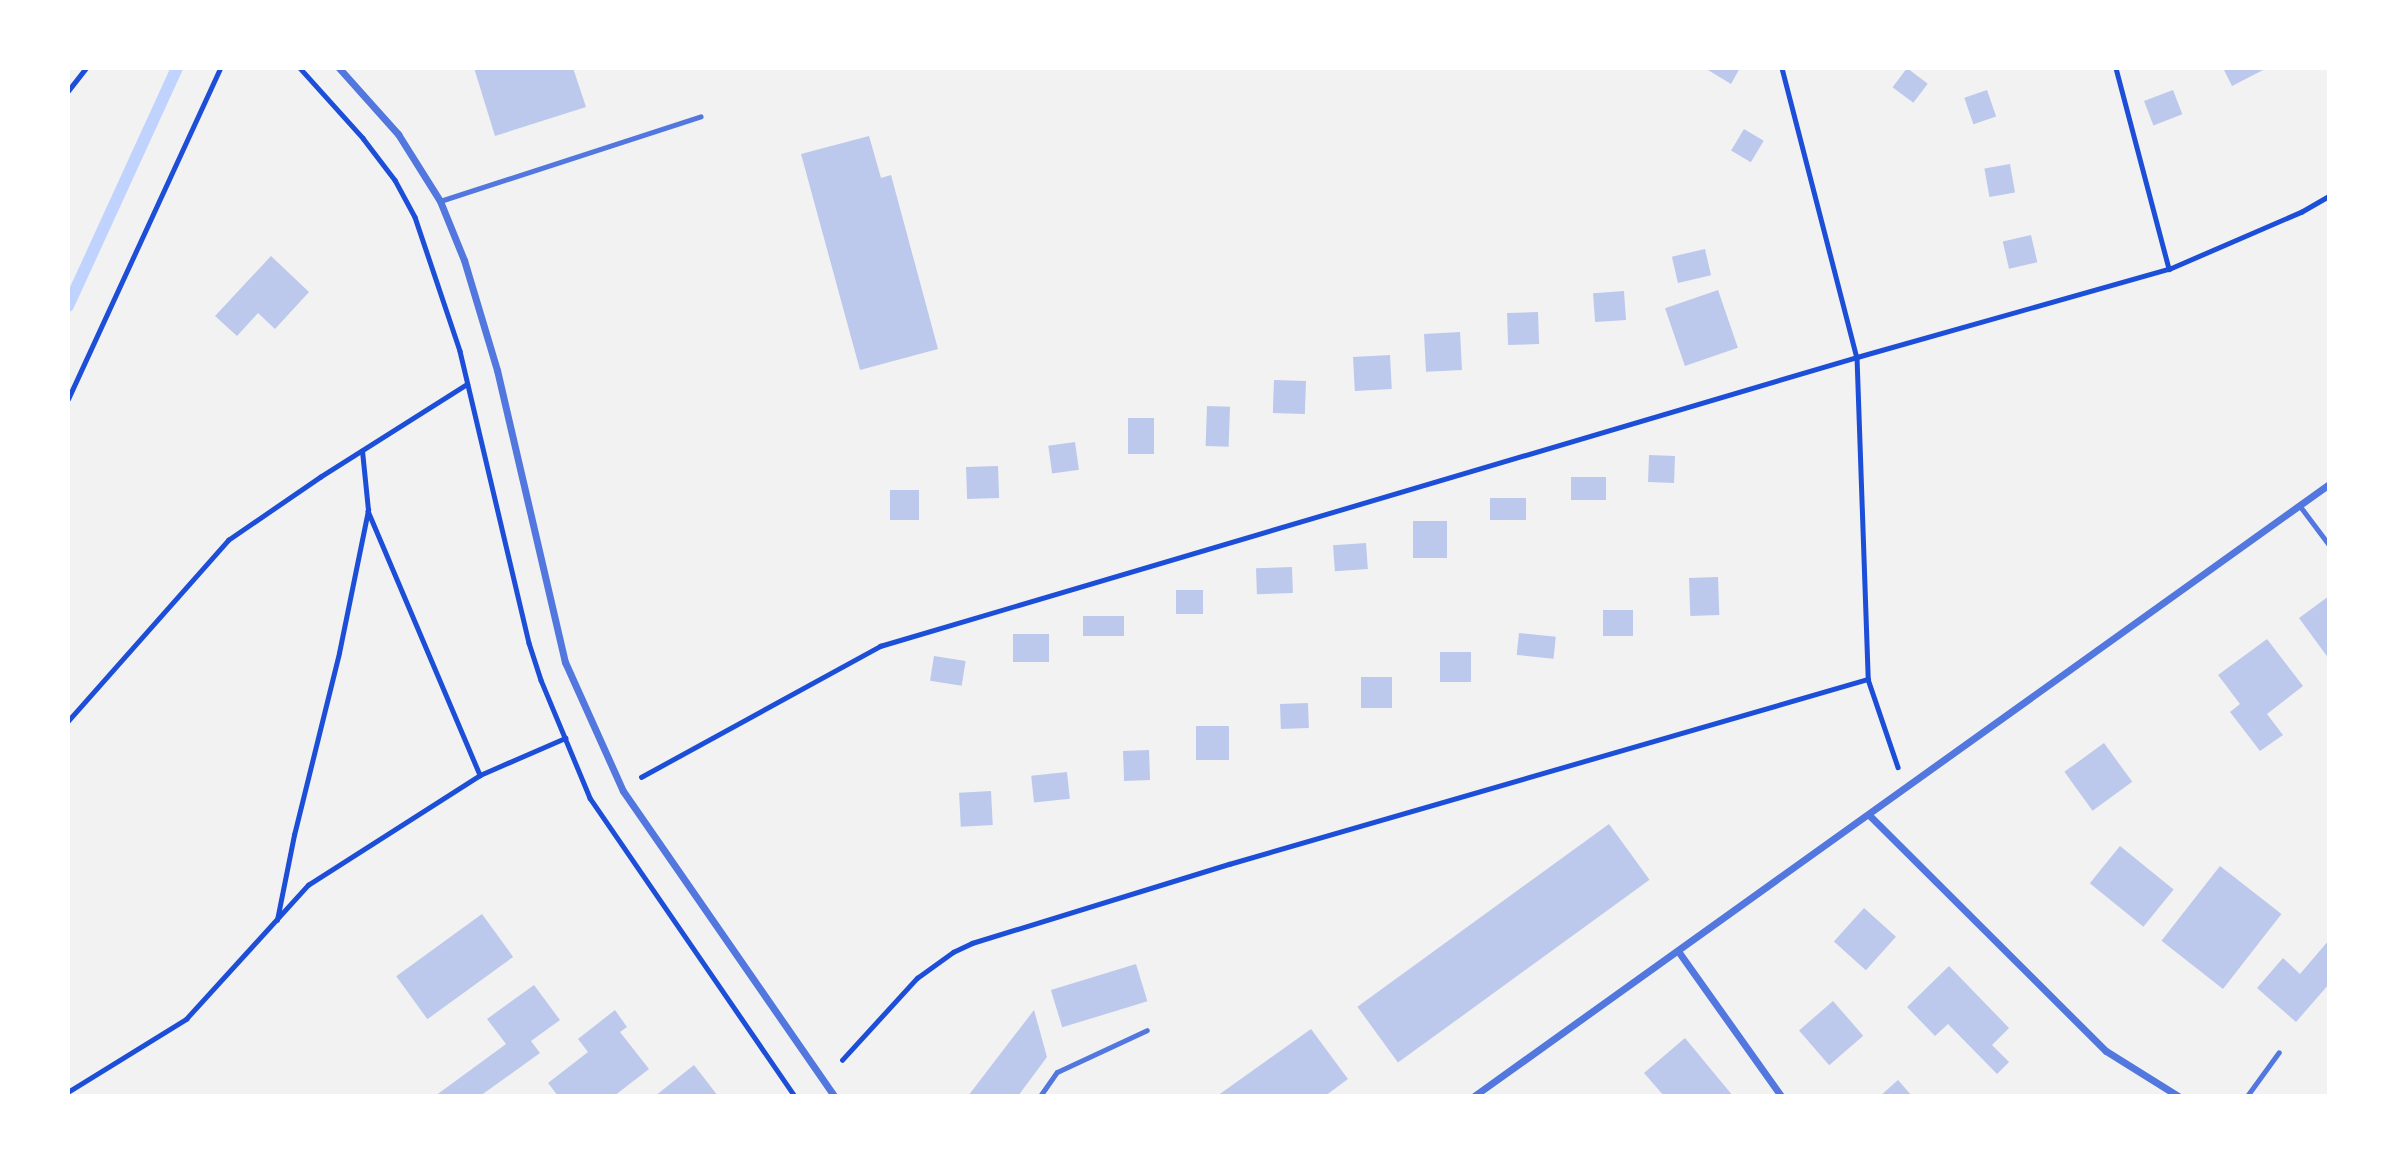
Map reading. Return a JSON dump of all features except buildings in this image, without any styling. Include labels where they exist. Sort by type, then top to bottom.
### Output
[{"type":"street","points":[[339,68],[398,134],[440,201],[464,260],[497,370],[565,662],[592,727],[623,791],[834,1096]]},
{"type":"street","points":[[1474,1096],[1869,816],[2329,484]]},
{"type":"street","points":[[1869,816],[2106,1051],[2178,1096]]},
{"type":"street","points":[[1678,951],[1781,1096]]},
{"type":"lane","points":[[440,201],[701,116]]},
{"type":"lane","points":[[2300,505],[2329,545]]},
{"type":"lane","points":[[1040,1096],[1057,1072],[1147,1030]]},
{"type":"lane","points":[[2247,1096],[2279,1052]]},
{"type":"path","points":[[68,91],[86,68]]},
{"type":"path","points":[[68,399],[220,68]]},
{"type":"path","points":[[1782,68],[1857,357],[1868,679],[1895,761],[1908,787]]},
{"type":"path","points":[[2116,68],[2169,269]]},
{"type":"path","points":[[645,775],[880,646],[1857,357],[2169,269],[2301,212],[2329,196]]},
{"type":"path","points":[[68,721],[228,540],[467,384]]},
{"type":"path","points":[[362,451],[368,510],[480,775]]},
{"type":"path","points":[[277,920],[293,835],[339,653],[368,510]]},
{"type":"path","points":[[842,1060],[917,978],[953,952],[972,943],[1229,864],[1868,679]]},
{"type":"path","points":[[68,1092],[186,1019],[309,885],[480,775],[592,727]]},
{"type":"waterway","points":[[68,306],[177,68]]}]
